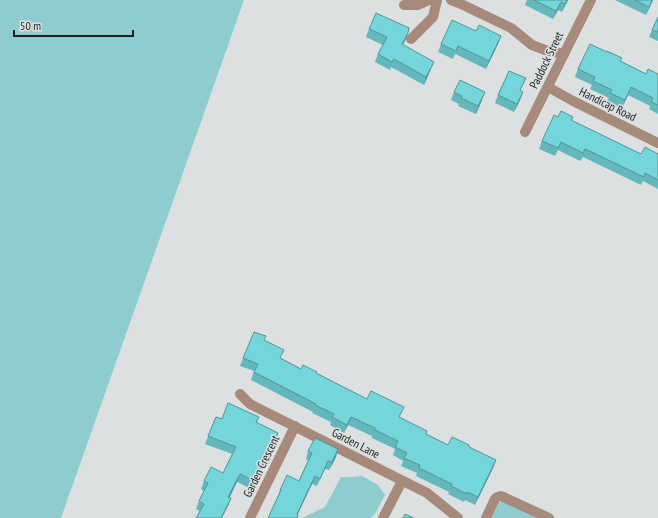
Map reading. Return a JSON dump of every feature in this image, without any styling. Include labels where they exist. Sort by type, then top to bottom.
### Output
[{"type":"street","points":[[404,6],[418,5],[429,0]]},
{"type":"street","points":[[411,39],[432,17],[437,0]]},
{"type":"street","points":[[451,0],[512,28],[532,45],[545,50],[564,54]]},
{"type":"street","name":"Paddock Street","points":[[525,132],[591,0]]},
{"type":"street","name":"Handicap Road","points":[[548,88],[658,142]]},
{"type":"street","name":"Garden Lane","points":[[240,394],[250,404],[427,493],[458,518]]},
{"type":"street","name":"Garden Crescent","points":[[250,518],[295,426]]},
{"type":"street","points":[[384,518],[402,481]]},
{"type":"street","points":[[486,518],[495,499],[501,496],[549,518]]},
{"type":"shaded area","points":[[0,0],[244,0],[61,518],[0,518]]},
{"type":"shaded area","points":[[362,476],[378,485],[385,495],[371,518],[302,518],[325,507],[341,477]]},
{"type":"shaded area","points":[[502,501],[538,518],[492,518],[499,503]]},
{"type":"building","points":[[534,0],[567,0],[565,4],[561,2],[556,11]]},
{"type":"building","points":[[635,0],[652,0],[649,7]]},
{"type":"building","points":[[376,13],[409,28],[402,44],[434,62],[426,77],[394,59],[392,62],[378,54],[387,37],[369,29]]},
{"type":"building","points":[[658,17],[658,32],[652,30]]},
{"type":"building","points":[[452,20],[476,31],[479,25],[501,36],[489,61],[458,46],[456,51],[441,44]]},
{"type":"building","points":[[590,44],[622,58],[620,61],[646,74],[648,69],[658,74],[658,105],[651,102],[653,98],[631,87],[625,100],[610,93],[612,90],[593,81],[595,77],[578,69]]},
{"type":"building","points":[[509,71],[526,78],[520,90],[523,92],[517,104],[498,95]]},
{"type":"building","points":[[460,80],[485,92],[478,106],[461,98],[462,96],[454,92]]},
{"type":"building","points":[[561,111],[573,117],[571,120],[641,154],[645,147],[658,154],[658,180],[645,173],[644,177],[585,149],[583,153],[561,142],[558,148],[542,141],[554,115],[558,117]]},
{"type":"building","points":[[254,332],[266,336],[264,340],[284,350],[280,358],[301,369],[303,365],[367,399],[371,391],[404,407],[399,417],[427,431],[426,434],[448,445],[452,437],[496,460],[478,497],[467,492],[467,494],[451,486],[452,484],[419,468],[420,465],[404,458],[407,453],[395,447],[398,441],[375,430],[375,428],[351,417],[347,425],[332,417],[334,414],[254,372],[258,364],[243,358]]},
{"type":"building","points":[[228,403],[259,417],[256,422],[278,433],[254,481],[240,474],[228,497],[231,498],[221,518],[196,518],[204,504],[199,501],[208,483],[204,481],[211,467],[223,473],[236,447],[208,436],[216,417],[222,419]]},
{"type":"building","points":[[315,438],[338,449],[332,462],[328,461],[320,479],[315,476],[297,514],[297,518],[268,518],[287,475],[299,481],[312,453],[308,451]]},
{"type":"building","points":[[405,514],[414,518],[403,518]]}]
